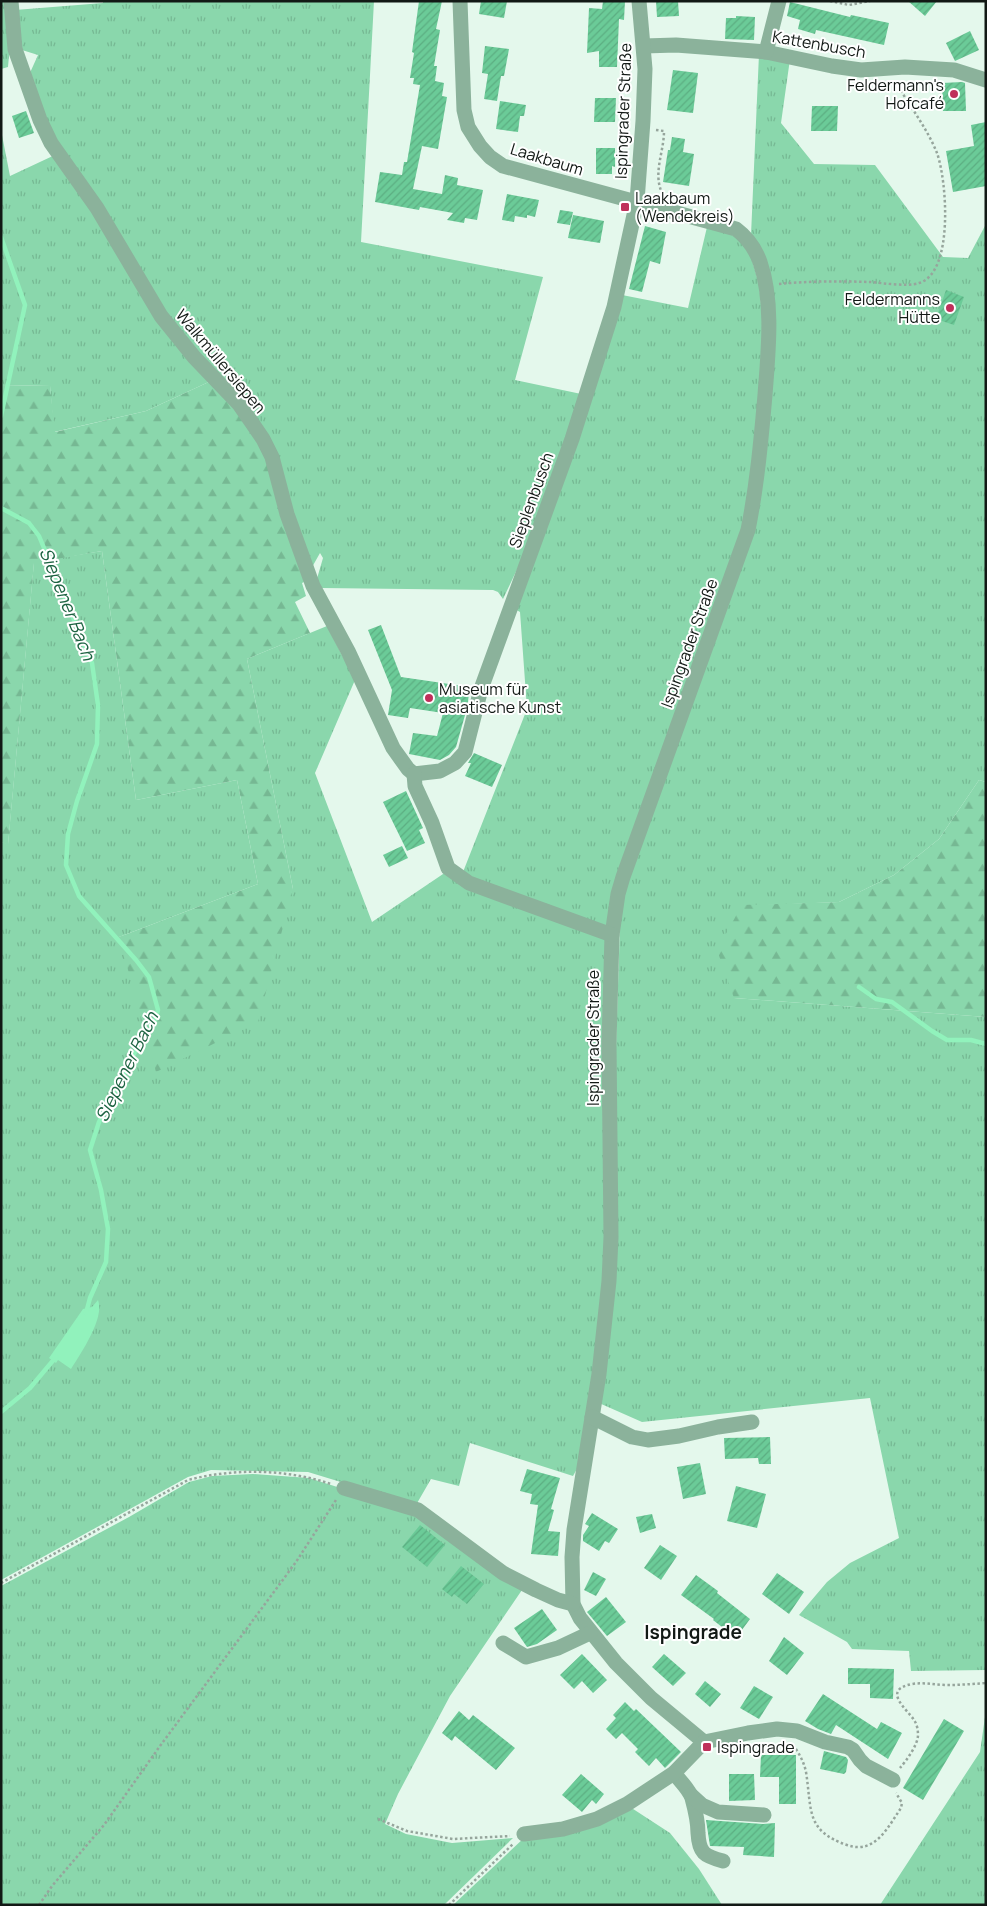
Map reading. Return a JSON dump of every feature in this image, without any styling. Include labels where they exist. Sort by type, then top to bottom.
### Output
[{"type":"street","name":"Walkmüllersiepen","points":[[11,1],[15,49],[40,120],[51,143],[97,208],[161,316],[189,351],[239,404],[263,439],[272,457],[287,514],[312,586],[348,651],[393,748],[402,762],[414,774]]},
{"type":"street","name":"Laakbaum","points":[[460,1],[464,110],[468,127],[480,146],[490,157],[503,166],[638,201]]},
{"type":"street","name":"Ispingrader Straße","points":[[592,1417],[606,1318],[611,1237],[609,1044],[612,935],[618,894],[748,530],[759,471],[768,354],[768,314],[760,263],[746,237],[736,229],[638,201],[643,121],[644,46],[639,1]]},
{"type":"street","points":[[766,52],[779,1]]},
{"type":"street","name":"Kattenbusch","points":[[644,46],[676,45],[766,52],[851,69],[905,67],[954,70],[986,80]]},
{"type":"street","name":"Sieplenbusch","points":[[414,774],[440,771],[455,763],[464,752],[481,689],[572,439],[614,307],[638,201]]},
{"type":"street","points":[[414,774],[415,786],[432,822],[448,868],[470,883],[612,935]]},
{"type":"street","points":[[704,1742],[651,1698],[616,1663],[590,1633],[576,1611],[573,1604],[572,1557],[574,1530],[592,1417],[632,1437],[648,1440],[752,1422]]},
{"type":"street","points":[[344,1488],[418,1510],[503,1573],[558,1600],[573,1604]]},
{"type":"street","points":[[503,1643],[526,1658],[558,1648],[590,1633]]},
{"type":"street","points":[[524,1834],[563,1829],[597,1819],[627,1804],[674,1773],[704,1742],[748,1733],[777,1729],[797,1731],[825,1742],[848,1747],[853,1750],[866,1766],[893,1780]]},
{"type":"street","points":[[674,1773],[691,1795],[702,1805],[718,1812],[764,1814]]},
{"type":"street","points":[[691,1795],[698,1833],[697,1842],[701,1851],[714,1859],[723,1861]]},
{"type":"path","points":[[830,1],[849,5],[870,1]]},
{"type":"path","points":[[764,285],[792,282],[917,284],[929,279],[935,271],[939,262],[944,232],[943,182],[938,156],[930,139],[887,69]]},
{"type":"path","points":[[650,128],[664,131],[658,179],[661,192],[667,200]]},
{"type":"path","points":[[1,1583],[188,1480],[211,1474],[252,1472],[308,1476],[344,1488],[296,1562],[104,1825],[52,1886],[39,1905]]},
{"type":"path","points":[[777,1729],[794,1745],[802,1758],[806,1771],[809,1807],[818,1827],[826,1835],[841,1843],[861,1848],[872,1845],[880,1838],[901,1808],[902,1803],[894,1791],[894,1774],[902,1766],[919,1738],[914,1720],[899,1704],[897,1698],[899,1692],[903,1687],[919,1683],[946,1685],[986,1683]]},
{"type":"path","points":[[378,1819],[407,1831],[453,1839],[479,1839],[524,1834]]},
{"type":"path","points":[[449,1905],[524,1834]]},
{"type":"green space","points":[[1,1],[8,1],[10,45],[8,67],[1,69]]},
{"type":"green space","points":[[103,1],[374,1],[361,242],[543,277],[515,380],[586,395],[539,523],[503,599],[498,592],[493,590],[321,588],[316,582],[323,558],[320,553],[311,569],[290,512],[182,338],[55,146],[29,75],[38,55],[22,50],[15,10],[103,3]]},
{"type":"green space","points":[[759,54],[790,59],[781,123],[814,164],[875,165],[943,257],[968,258],[986,224],[986,782],[979,780],[939,839],[894,875],[839,902],[742,906],[734,998],[986,1017],[986,1670],[911,1671],[909,1651],[852,1649],[847,1642],[799,1615],[827,1582],[850,1563],[899,1538],[870,1398],[642,1422],[599,1403],[613,1139],[621,894],[749,532],[771,355],[751,235]]},
{"type":"green space","points":[[1,130],[10,176],[57,154],[213,380],[146,411],[54,432],[50,386],[1,385]]},
{"type":"green space","points":[[707,227],[735,236],[749,250],[759,284],[766,353],[746,527],[610,930],[473,879],[463,872],[527,709],[520,612],[513,608],[622,295],[688,308]]},
{"type":"green space","points":[[213,380],[260,441],[308,580],[302,583],[306,596],[295,602],[310,633],[247,659],[293,889],[258,1022],[156,1072],[119,937],[258,884],[237,780],[136,800],[102,551],[34,563],[8,845],[1,842],[1,385],[50,386],[55,432],[146,411]]},
{"type":"green space","points":[[102,551],[136,800],[237,780],[258,884],[119,937],[293,889],[247,659],[327,626],[355,680],[315,773],[372,922],[446,872],[609,937],[609,1236],[583,1458],[573,1476],[470,1443],[459,1486],[431,1479],[416,1505],[308,1472],[211,1470],[188,1477],[1,1580],[1,842],[8,844],[34,562]]},
{"type":"green space","points":[[979,780],[986,782],[986,1017],[734,998],[717,950],[742,905],[839,902],[894,875],[939,839]]},
{"type":"green space","points":[[253,1474],[309,1478],[416,1512],[524,1587],[450,1696],[398,1794],[385,1824],[406,1834],[452,1843],[513,1838],[444,1905],[1,1905],[1,1586],[129,1517],[189,1482],[212,1476]]},
{"type":"green space","points":[[986,1710],[986,1905],[880,1905],[980,1752]]},
{"type":"green space","points":[[627,1805],[670,1833],[699,1869],[722,1905],[453,1905],[525,1837]]},
{"type":"shaded area","points":[[98,1300],[98,1316],[95,1326],[71,1369],[58,1360],[56,1363],[49,1358],[83,1309],[92,1307]]},
{"type":"building","points":[[419,1],[442,1],[436,29],[440,30],[434,66],[437,66],[435,81],[444,83],[442,96],[447,97],[438,149],[422,146],[413,189],[442,194],[445,175],[458,178],[457,185],[483,190],[477,220],[465,218],[464,223],[447,220],[453,213],[420,207],[419,210],[375,202],[380,172],[402,175],[404,162],[407,162],[420,85],[413,84],[414,78],[410,78]]},
{"type":"building","points":[[481,1],[507,1],[504,18],[479,14]]},
{"type":"building","points":[[603,1],[625,1],[624,20],[619,19],[617,67],[599,67],[599,51],[587,53],[589,8],[602,9]]},
{"type":"building","points":[[656,1],[678,1],[679,16],[657,17]]},
{"type":"building","points":[[908,1],[937,1],[925,16]]},
{"type":"building","points":[[790,2],[850,17],[851,15],[889,23],[884,45],[816,30],[815,34],[798,29],[800,20],[787,16]]},
{"type":"building","points":[[736,16],[755,17],[754,40],[725,39],[726,18],[736,18]]},
{"type":"building","points":[[970,31],[979,50],[955,61],[946,43]]},
{"type":"building","points":[[485,46],[509,49],[504,76],[501,76],[497,101],[484,99],[488,74],[482,73]]},
{"type":"building","points":[[673,70],[698,73],[693,113],[667,110]]},
{"type":"building","points":[[942,83],[965,83],[966,111],[943,111]]},
{"type":"building","points":[[595,98],[616,98],[615,122],[594,122]]},
{"type":"building","points":[[500,101],[526,105],[524,116],[520,116],[518,132],[496,129]]},
{"type":"building","points":[[812,106],[838,106],[837,131],[811,131]]},
{"type":"building","points":[[26,111],[34,133],[19,138],[12,116]]},
{"type":"building","points":[[986,122],[986,186],[953,192],[946,151],[974,146],[971,125]]},
{"type":"building","points":[[672,137],[685,139],[683,152],[694,154],[689,186],[663,182]]},
{"type":"building","points":[[596,148],[615,148],[615,167],[612,166],[612,174],[596,174]]},
{"type":"building","points":[[507,194],[539,200],[535,217],[527,215],[527,218],[515,216],[514,222],[502,220]]},
{"type":"building","points":[[560,210],[573,212],[570,225],[557,223]]},
{"type":"building","points":[[573,215],[604,221],[600,243],[568,238]]},
{"type":"building","points":[[645,226],[666,232],[660,264],[650,261],[642,292],[629,289]]},
{"type":"building","name":"Feldermanns Hütte","points":[[946,290],[964,297],[954,325],[936,319]]},
{"type":"building","points":[[381,625],[401,677],[470,687],[467,708],[456,747],[449,755],[440,760],[409,754],[413,733],[437,736],[443,713],[410,708],[408,718],[388,715],[392,690],[368,630]]},
{"type":"building","points":[[474,753],[502,765],[492,787],[465,776],[471,763],[468,763]]},
{"type":"building","points":[[406,791],[423,828],[419,830],[425,843],[407,851],[383,802]]},
{"type":"building","points":[[402,846],[408,858],[389,867],[383,855]]},
{"type":"building","points":[[770,1437],[771,1464],[759,1464],[758,1458],[725,1459],[724,1438]]},
{"type":"building","points":[[700,1463],[706,1494],[683,1499],[677,1467]]},
{"type":"building","points":[[527,1469],[560,1478],[551,1509],[554,1510],[548,1531],[560,1532],[558,1556],[531,1554],[538,1505],[530,1504],[532,1494],[520,1491]]},
{"type":"building","points":[[736,1486],[766,1494],[757,1528],[727,1521]]},
{"type":"building","points":[[592,1513],[618,1529],[609,1543],[605,1541],[599,1551],[583,1541],[583,1535],[589,1526],[585,1524]]},
{"type":"building","points":[[652,1514],[656,1528],[640,1533],[636,1517]]},
{"type":"building","points":[[420,1525],[445,1545],[427,1567],[402,1547]]},
{"type":"building","points":[[660,1545],[677,1556],[661,1580],[644,1568]]},
{"type":"building","points":[[461,1566],[484,1584],[467,1604],[454,1594],[452,1597],[442,1589]]},
{"type":"building","points":[[593,1572],[606,1579],[596,1596],[584,1590]]},
{"type":"building","points":[[777,1573],[804,1592],[789,1614],[762,1594]]},
{"type":"building","points":[[696,1575],[750,1619],[736,1638],[681,1595]]},
{"type":"building","points":[[606,1597],[626,1622],[607,1636],[587,1612]]},
{"type":"building","points":[[542,1609],[557,1630],[537,1644],[527,1647],[514,1628]]},
{"type":"building","points":[[784,1637],[804,1653],[787,1675],[769,1661]]},
{"type":"building","points":[[582,1654],[607,1680],[593,1693],[582,1681],[574,1689],[560,1675]]},
{"type":"building","points":[[664,1654],[686,1673],[673,1686],[652,1667]]},
{"type":"building","points":[[848,1668],[894,1669],[893,1699],[870,1698],[870,1684],[848,1684]]},
{"type":"building","points":[[705,1681],[721,1694],[710,1707],[695,1694]]},
{"type":"building","points":[[754,1686],[773,1697],[759,1719],[740,1708]]},
{"type":"building","points":[[823,1694],[877,1729],[881,1722],[902,1733],[888,1759],[836,1725],[831,1734],[805,1721]]},
{"type":"building","points":[[625,1702],[634,1711],[636,1709],[681,1752],[665,1768],[656,1758],[649,1766],[635,1752],[638,1749],[622,1733],[616,1739],[606,1729],[616,1718],[613,1715]]},
{"type":"building","points":[[459,1711],[469,1720],[473,1715],[515,1748],[496,1770],[455,1736],[452,1741],[442,1733]]},
{"type":"building","points":[[944,1719],[964,1731],[923,1800],[903,1788]]},
{"type":"building","points":[[824,1751],[846,1757],[848,1760],[844,1774],[820,1769]]},
{"type":"building","points":[[761,1755],[796,1755],[796,1804],[779,1804],[779,1777],[760,1777]]},
{"type":"building","points":[[581,1774],[604,1794],[596,1804],[592,1800],[582,1812],[562,1795]]},
{"type":"building","points":[[729,1774],[754,1774],[755,1800],[729,1801]]},
{"type":"building","points":[[706,1820],[763,1824],[775,1823],[774,1857],[743,1855],[744,1847],[710,1846]]},
{"type":"waterway","points":[[1,237],[25,305],[1,416]]},
{"type":"waterway","name":"Siepener Bach","points":[[1,508],[29,523],[39,536],[92,663],[98,705],[97,744],[77,801],[68,834],[66,865],[79,896],[149,977],[158,1010],[154,1024],[135,1052],[99,1122],[90,1150],[101,1190],[108,1229],[106,1262],[90,1298],[86,1313]]},
{"type":"waterway","points":[[859,987],[876,999],[892,1002],[947,1040],[971,1040],[986,1044]]},
{"type":"waterway","name":"Siepener Bach","points":[[1,1412],[30,1388],[56,1357]]},
{"type":"place","name":"Feldermann's Hofcafé","points":[[954,94]]},
{"type":"place","name":"Laakbaum (Wendekreis)","points":[[625,207]]},
{"type":"place","name":"Feldermanns Hütte","points":[[950,308]]},
{"type":"place","name":"Museum für asiatische Kunst","points":[[429,698]]},
{"type":"place","name":"Ispingrade","points":[[707,1747]]},
{"type":"district","name":"Ispingrade","points":[[693,1632]]}]
